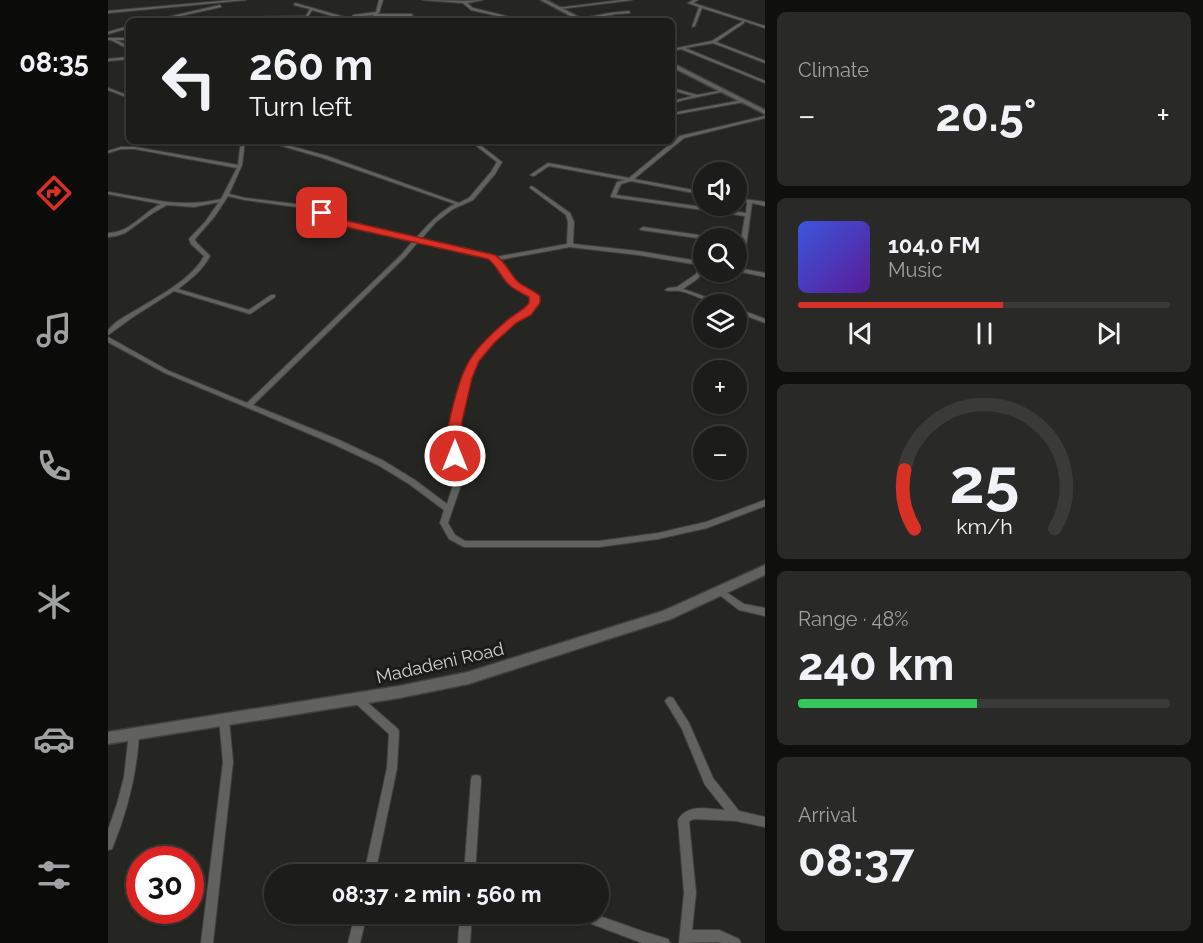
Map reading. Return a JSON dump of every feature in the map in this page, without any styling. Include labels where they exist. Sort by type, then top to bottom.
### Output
[{"type":"street","points":[[108,12],[244,0]]},
{"type":"street","points":[[166,18],[244,0]]},
{"type":"street","points":[[372,15],[379,11],[381,0]]},
{"type":"street","points":[[424,0],[464,2],[481,0]]},
{"type":"street","points":[[543,0],[577,18]]},
{"type":"street","points":[[558,8],[630,0]]},
{"type":"street","points":[[696,0],[690,3],[742,19],[743,22],[765,27]]},
{"type":"street","points":[[464,2],[472,9],[511,18]]},
{"type":"street","points":[[295,4],[344,18]]},
{"type":"street","points":[[693,26],[701,7]]},
{"type":"street","points":[[257,18],[307,17],[312,8]]},
{"type":"street","points":[[590,18],[606,12],[629,12]]},
{"type":"street","points":[[352,18],[372,15],[411,15]]},
{"type":"street","points":[[675,49],[713,42],[743,22]]},
{"type":"street","points":[[108,33],[126,28]]},
{"type":"street","points":[[110,39],[126,39]]},
{"type":"street","points":[[110,39],[126,47]]},
{"type":"street","points":[[713,42],[765,62]]},
{"type":"street","points":[[681,48],[765,82]]},
{"type":"street","points":[[753,58],[765,56]]},
{"type":"street","points":[[108,60],[126,58]]},
{"type":"street","points":[[675,66],[765,112]]},
{"type":"street","points":[[108,89],[126,96]]},
{"type":"street","points":[[675,90],[697,96]]},
{"type":"street","points":[[675,102],[724,91]]},
{"type":"street","points":[[675,113],[743,100]]},
{"type":"street","points":[[675,143],[682,137],[765,117]]},
{"type":"street","points":[[108,333],[188,278],[206,260],[207,256],[193,243],[192,238],[210,221],[222,200],[239,167],[239,153],[242,144]]},
{"type":"street","points":[[278,144],[325,157],[458,204]]},
{"type":"street","points":[[248,406],[434,222],[458,204],[471,199],[500,164],[499,160],[476,144]]},
{"type":"street","points":[[674,144],[629,181],[619,183],[613,196],[693,207]]},
{"type":"street","points":[[108,152],[121,148],[135,148],[239,167]]},
{"type":"street","points":[[532,175],[548,164],[693,192]]},
{"type":"street","points":[[532,187],[568,214],[571,222],[570,245]]},
{"type":"street","points":[[108,193],[193,207],[222,200],[245,200],[312,208],[336,222],[495,259],[570,245],[693,262]]},
{"type":"street","points":[[222,200],[245,200]]},
{"type":"street","points":[[747,201],[765,204]]},
{"type":"street","points":[[747,215],[750,202]]},
{"type":"street","points":[[108,235],[117,235],[154,208],[166,204]]},
{"type":"street","points":[[643,229],[693,236]]},
{"type":"street","points":[[495,259],[500,263],[508,278],[532,294],[536,300],[527,313],[512,321],[481,350],[466,378],[453,441],[458,480],[455,496],[444,523],[452,537],[464,544],[599,544],[658,536],[706,525],[765,503]]},
{"type":"street","points":[[747,271],[765,274]]},
{"type":"street","points":[[679,289],[693,278]]},
{"type":"street","points":[[173,289],[250,312],[273,296]]},
{"type":"street","points":[[668,290],[679,289],[693,294]]},
{"type":"street","points":[[747,314],[765,321]]},
{"type":"street","points":[[108,339],[167,372],[334,441],[381,463],[412,482],[448,510]]},
{"type":"street","name":"Madadeni Road","points":[[108,738],[357,699],[468,678],[667,615],[765,570]]},
{"type":"street","points":[[720,591],[742,607],[765,612]]},
{"type":"street","points":[[357,699],[393,732],[392,768],[372,864]]},
{"type":"street","points":[[670,701],[687,726],[709,781],[736,816]]},
{"type":"street","points":[[207,943],[228,762],[224,719]]},
{"type":"street","points":[[108,845],[123,802],[133,758],[134,734]]},
{"type":"street","points":[[470,864],[476,780]]},
{"type":"street","points":[[735,943],[719,936],[686,939],[690,893],[683,820],[689,815],[736,816],[765,822]]},
{"type":"street","points":[[354,943],[359,924]]},
{"type":"street","points":[[464,943],[465,924]]},
{"type":"street","points":[[609,924],[663,943]]},
{"type":"route","points":[[322,213],[336,222],[491,257],[500,263],[508,278],[534,296],[535,303],[527,313],[512,321],[490,340],[474,360],[466,378],[456,421],[453,441],[455,456]]}]
